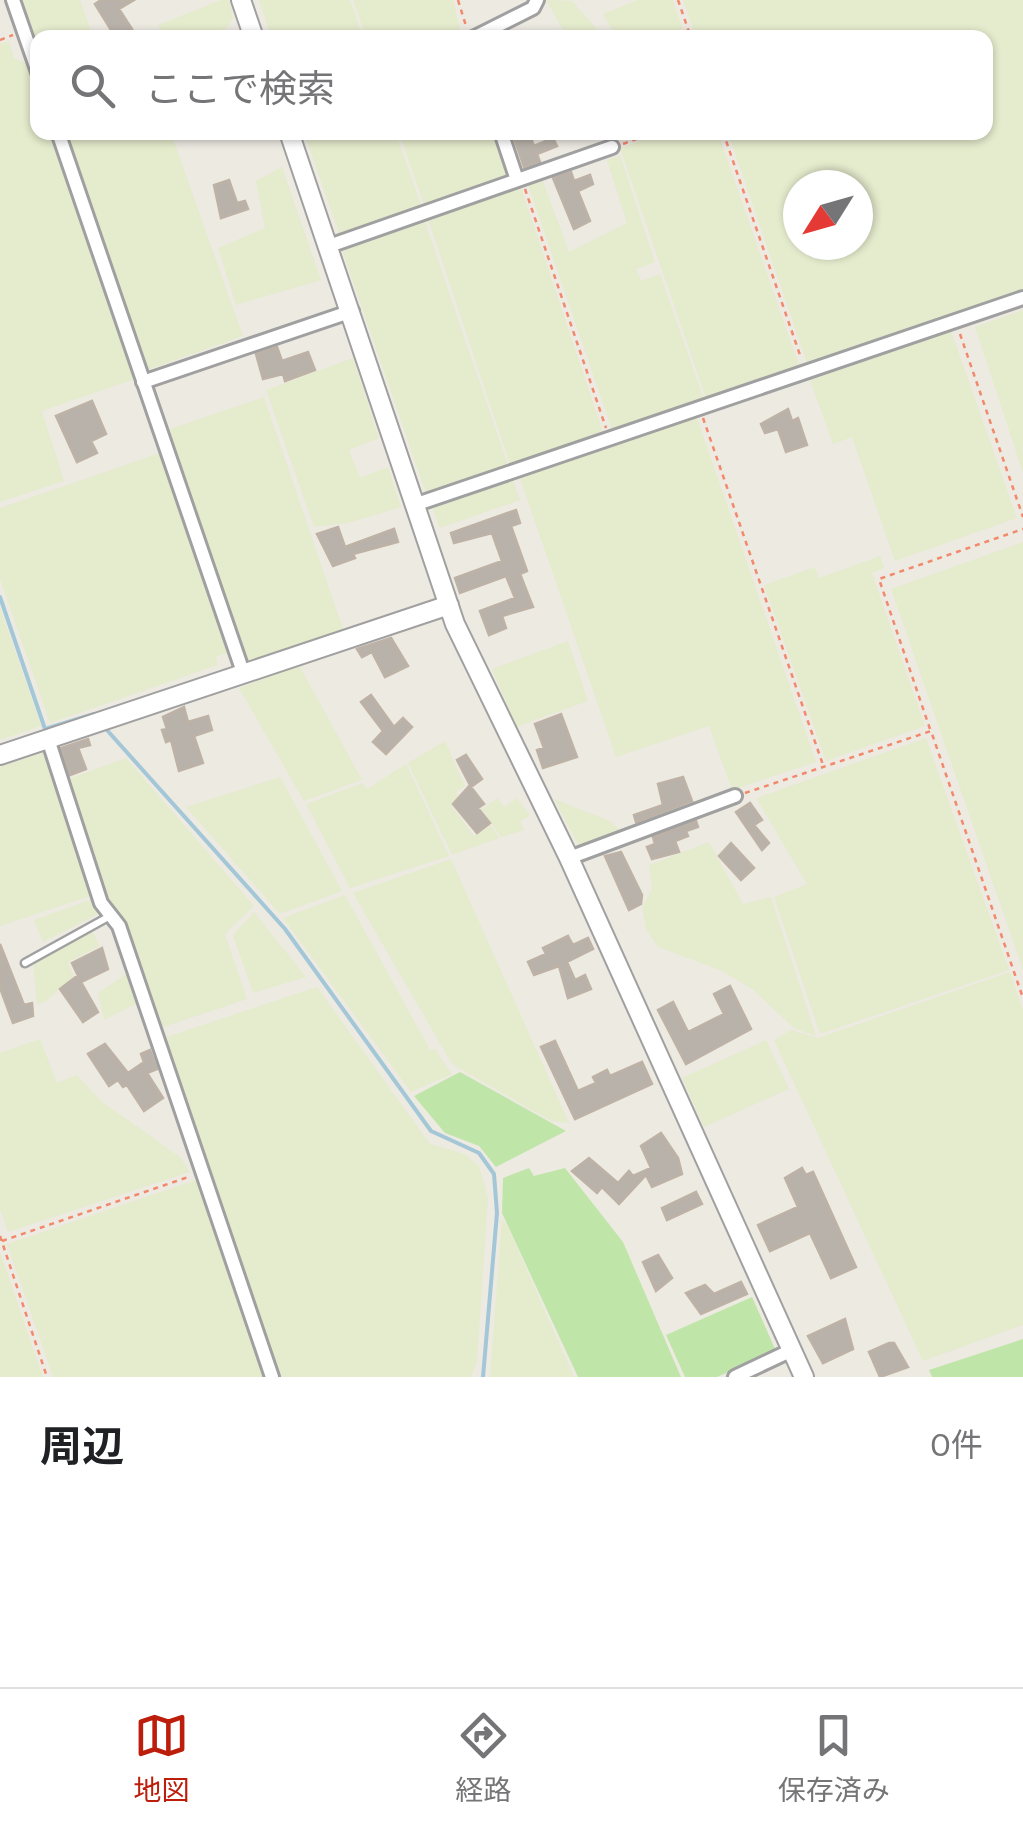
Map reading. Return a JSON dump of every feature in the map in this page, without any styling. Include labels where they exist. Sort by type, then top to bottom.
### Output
[{"type":"street","points":[[13,0],[30,49]]},
{"type":"street","points":[[241,0],[251,30]]},
{"type":"street","points":[[487,30],[533,8],[537,0]]},
{"type":"street","points":[[61,140],[244,675]]},
{"type":"street","points":[[291,140],[448,604],[493,706],[569,858],[804,1377]]},
{"type":"street","points":[[504,140],[519,179]]},
{"type":"street","points":[[329,246],[612,147]]},
{"type":"street","points":[[417,504],[1023,298]]},
{"type":"street","points":[[143,382],[352,312]]},
{"type":"street","points":[[0,755],[448,604]]},
{"type":"street","points":[[48,740],[102,904],[125,944],[272,1377]]},
{"type":"street","points":[[569,858],[736,796]]},
{"type":"street","points":[[735,1377],[792,1350]]},
{"type":"lane","points":[[26,963],[111,916]]},
{"type":"path","points":[[458,0],[467,30]]},
{"type":"path","points":[[678,0],[688,30]]},
{"type":"path","points":[[612,147],[632,140]]},
{"type":"path","points":[[726,140],[806,372]]},
{"type":"path","points":[[519,179],[610,439]]},
{"type":"path","points":[[956,322],[1023,517]]},
{"type":"path","points":[[700,408],[824,766]]},
{"type":"path","points":[[1023,529],[879,579],[1023,998]]},
{"type":"path","points":[[736,796],[931,731]]},
{"type":"path","points":[[47,1377],[1,1238],[202,1172]]},
{"type":"green space","points":[[20,0],[80,0],[91,30],[30,30]]},
{"type":"green space","points":[[221,0],[229,0],[233,17],[223,30],[161,30],[158,25]]},
{"type":"green space","points":[[259,0],[350,0],[361,30],[269,30]]},
{"type":"green space","points":[[353,0],[453,0],[460,30],[364,30]]},
{"type":"green space","points":[[546,0],[572,1],[598,30],[563,30]]},
{"type":"green space","points":[[637,0],[673,0],[683,30],[612,30],[603,14]]},
{"type":"green space","points":[[683,0],[1023,0],[1023,289],[807,363],[730,140],[993,140],[993,30],[694,30]]},
{"type":"green space","points":[[9,41],[14,58],[29,65],[30,140],[54,140],[135,379],[42,411],[64,481],[0,502],[0,44]]},
{"type":"green space","points":[[66,140],[173,140],[243,336],[147,370]]},
{"type":"green space","points":[[306,140],[398,140],[422,208],[340,236]]},
{"type":"green space","points":[[401,140],[496,140],[510,179],[425,207]]},
{"type":"green space","points":[[642,140],[720,140],[799,365],[706,398],[620,148]]},
{"type":"green space","points":[[620,155],[655,262],[636,269],[641,281],[660,274],[704,400],[612,430],[528,185],[542,179],[569,252],[627,223],[607,160]]},
{"type":"green space","points":[[282,167],[321,280],[236,305],[218,248],[265,228],[256,181]]},
{"type":"green space","points":[[520,185],[604,435],[511,467],[428,219]]},
{"type":"green space","points":[[424,219],[509,468],[427,496],[341,247]]},
{"type":"green space","points":[[1023,310],[1023,473],[975,327]]},
{"type":"green space","points":[[951,331],[1017,518],[895,561],[852,437],[833,444],[810,380]]},
{"type":"green space","points":[[353,358],[379,438],[349,450],[360,478],[388,467],[401,507],[348,523],[314,527],[266,390]]},
{"type":"green space","points":[[264,397],[343,629],[247,662],[167,430]]},
{"type":"green space","points":[[696,415],[816,762],[732,790],[709,726],[616,757],[520,478]]},
{"type":"green space","points":[[160,453],[229,652],[216,657],[218,665],[50,723],[0,579],[0,508]]},
{"type":"green space","points":[[512,478],[520,500],[440,528],[432,507]]},
{"type":"green space","points":[[1023,542],[1023,970],[891,589]]},
{"type":"green space","points":[[880,556],[884,568],[872,573],[925,726],[826,761],[764,585],[815,567],[819,578]]},
{"type":"green space","points":[[0,607],[41,726],[0,740]]},
{"type":"green space","points":[[568,641],[588,701],[516,727],[492,669]]},
{"type":"green space","points":[[299,665],[362,780],[304,801],[239,688]]},
{"type":"green space","points":[[926,738],[1009,970],[820,1034],[774,897],[807,884],[756,798]]},
{"type":"green space","points":[[445,741],[465,786],[456,792],[459,798],[451,805],[474,836],[491,825],[499,838],[452,855],[408,763]]},
{"type":"green space","points":[[45,752],[93,895],[0,926],[0,767]]},
{"type":"green space","points":[[126,758],[254,906],[225,934],[247,999],[163,1027],[120,915],[105,892],[69,779]]},
{"type":"green space","points":[[406,764],[449,856],[350,888],[306,804],[363,783],[367,789]]},
{"type":"green space","points":[[280,777],[342,891],[280,914],[186,807]]},
{"type":"green space","points":[[497,798],[505,807],[517,798],[530,816],[520,821],[524,830],[501,837],[482,809]]},
{"type":"green space","points":[[554,799],[610,821],[622,832],[580,848]]},
{"type":"green space","points":[[709,842],[743,904],[771,897],[816,1036],[794,1028],[752,989],[720,970],[658,947],[646,929],[642,907],[652,889],[649,865]]},
{"type":"green space","points":[[451,859],[569,1123],[551,1121],[452,1064],[353,893]]},
{"type":"green space","points":[[345,895],[430,1050],[435,1049],[452,1074],[411,1092],[283,918]]},
{"type":"green space","points":[[95,898],[100,913],[43,942],[34,920]]},
{"type":"green space","points":[[254,912],[306,977],[253,993],[233,935]]},
{"type":"green space","points":[[91,929],[100,946],[68,962],[74,976],[45,1002],[37,1004],[33,961]]},
{"type":"green space","points":[[131,971],[140,1002],[104,1020],[98,993]]},
{"type":"green space","points":[[1010,972],[1023,1010],[1023,1325],[923,1361],[774,1040],[791,1030],[818,1038]]},
{"type":"green space","points":[[317,987],[430,1144],[465,1154],[479,1166],[488,1198],[477,1362],[471,1377],[278,1377],[164,1038]]},
{"type":"green space","points":[[40,1039],[57,1083],[77,1075],[101,1101],[180,1157],[190,1172],[8,1232],[0,1209],[0,1053]]},
{"type":"green space","points":[[766,1040],[789,1089],[704,1127],[682,1078]]},
{"type":"green space","points":[[460,1072],[566,1131],[496,1167],[479,1146],[445,1133],[414,1096]]},
{"type":"green space","points":[[529,1168],[534,1176],[565,1168],[623,1242],[681,1377],[578,1377],[502,1213],[503,1178]]},
{"type":"green space","points":[[196,1180],[264,1377],[53,1377],[7,1244]]},
{"type":"green space","points":[[502,1219],[507,1225],[574,1377],[490,1377]]},
{"type":"green space","points":[[0,1252],[43,1377],[0,1377]]},
{"type":"green space","points":[[752,1297],[776,1351],[717,1377],[685,1377],[666,1335]]},
{"type":"green space","points":[[1023,1339],[1023,1377],[932,1377],[929,1370]]},
{"type":"building","points":[[101,0],[134,0],[119,9],[132,29],[111,30],[95,4]]},
{"type":"building","points":[[532,140],[534,146],[554,140],[557,146],[537,154],[540,162],[524,167],[515,141]]},
{"type":"building","points":[[571,172],[574,181],[590,175],[593,184],[578,191],[590,221],[574,229],[553,178]]},
{"type":"building","points":[[229,180],[237,203],[245,201],[248,209],[221,218],[214,185]]},
{"type":"building","points":[[277,347],[282,361],[308,352],[315,370],[285,381],[283,374],[263,379],[256,354]]},
{"type":"building","points":[[92,401],[106,434],[91,441],[97,453],[77,462],[56,416]]},
{"type":"building","points":[[788,409],[792,421],[798,418],[807,445],[786,452],[778,429],[765,433],[761,424]]},
{"type":"building","points":[[516,510],[520,523],[511,526],[527,571],[520,574],[533,607],[502,616],[506,628],[489,635],[480,611],[515,598],[506,576],[460,593],[455,578],[502,561],[492,533],[454,543],[451,533]]},
{"type":"building","points":[[338,527],[345,547],[394,529],[398,542],[353,554],[355,558],[333,566],[317,534]]},
{"type":"building","points":[[391,638],[408,666],[385,677],[372,652],[362,657],[357,649]]},
{"type":"building","points":[[371,695],[394,727],[403,718],[412,727],[386,754],[373,742],[383,731],[361,702]]},
{"type":"building","points":[[184,707],[188,722],[208,716],[212,730],[194,736],[203,763],[179,771],[171,740],[166,742],[162,730],[167,729],[163,717]]},
{"type":"building","points":[[561,714],[577,757],[543,768],[537,750],[544,748],[535,724]]},
{"type":"building","points":[[88,739],[90,745],[78,748],[86,769],[70,775],[61,748]]},
{"type":"building","points":[[466,755],[482,779],[471,787],[484,804],[478,808],[490,823],[477,833],[453,804],[470,785],[457,760]]},
{"type":"building","points":[[683,777],[692,801],[636,822],[634,815],[663,805],[658,784]]},
{"type":"building","points":[[750,803],[762,820],[754,825],[769,843],[762,850],[736,812]]},
{"type":"building","points":[[696,821],[698,827],[675,841],[679,852],[652,859],[647,847],[655,844],[653,837]]},
{"type":"building","points":[[731,843],[754,868],[741,880],[719,856]]},
{"type":"building","points":[[621,852],[642,895],[641,904],[629,910],[605,856]]},
{"type":"building","points":[[568,936],[573,945],[588,938],[593,949],[567,962],[575,980],[585,975],[591,989],[568,998],[559,966],[534,975],[528,962],[546,954],[543,948]]},
{"type":"building","points":[[0,944],[24,1005],[32,1003],[33,1016],[13,1023],[0,988]]},
{"type":"building","points":[[102,948],[108,969],[81,982],[98,1012],[83,1022],[60,989],[77,976],[80,980],[72,963]]},
{"type":"building","points":[[730,986],[751,1029],[686,1064],[658,1010],[673,1002],[688,1032],[724,1014],[714,994]]},
{"type":"building","points":[[555,1041],[578,1091],[596,1083],[593,1077],[607,1070],[610,1076],[642,1062],[652,1084],[575,1119],[541,1047]]},
{"type":"building","points":[[105,1044],[128,1073],[144,1062],[141,1054],[150,1050],[157,1069],[147,1073],[163,1098],[144,1111],[127,1085],[123,1087],[118,1080],[109,1086],[88,1054]]},
{"type":"building","points":[[661,1133],[678,1158],[682,1174],[652,1187],[646,1175],[619,1204],[602,1187],[597,1193],[572,1171],[589,1158],[618,1183],[629,1171],[633,1176],[651,1168],[641,1146]]},
{"type":"building","points":[[802,1168],[806,1175],[813,1172],[856,1267],[831,1278],[810,1233],[770,1251],[758,1225],[798,1207],[785,1178]]},
{"type":"building","points":[[696,1192],[702,1204],[667,1220],[662,1208]]},
{"type":"building","points":[[658,1255],[672,1278],[656,1291],[643,1262]]},
{"type":"building","points":[[741,1282],[747,1294],[701,1314],[686,1293],[705,1285],[714,1294]]},
{"type":"building","points":[[845,1319],[853,1349],[823,1363],[808,1336]]},
{"type":"building","points":[[894,1343],[908,1367],[880,1377],[869,1352]]},
{"type":"waterway","points":[[0,597],[45,729],[94,714]]},
{"type":"waterway","points":[[106,729],[285,929],[431,1131],[479,1153],[494,1174],[497,1213],[483,1377]]}]
